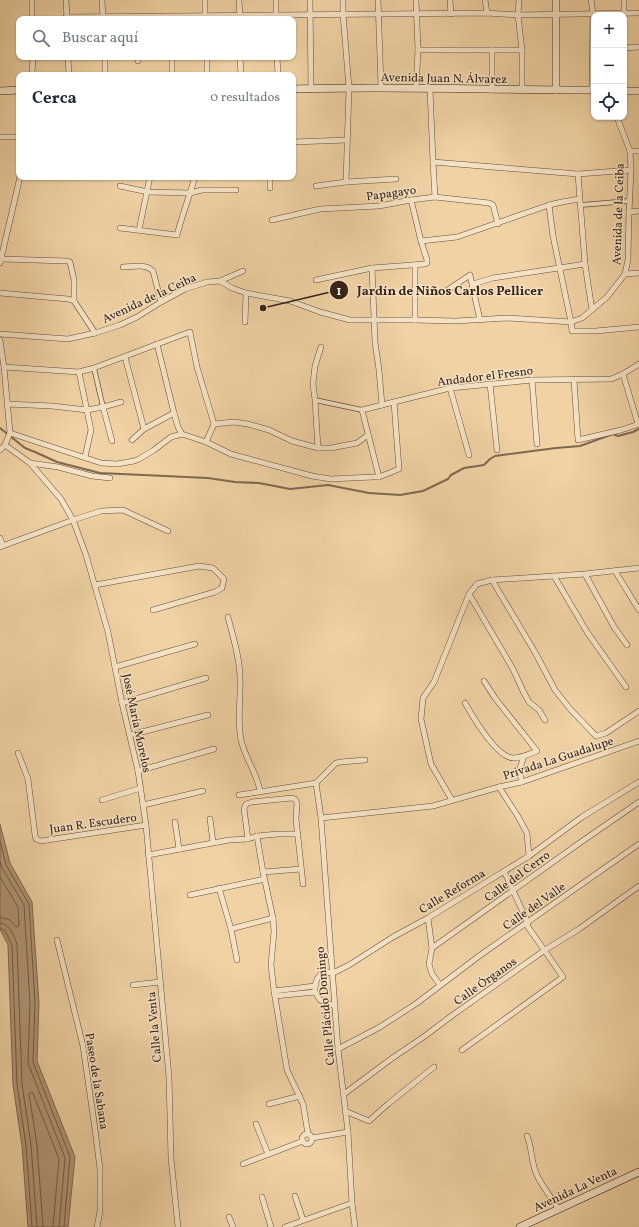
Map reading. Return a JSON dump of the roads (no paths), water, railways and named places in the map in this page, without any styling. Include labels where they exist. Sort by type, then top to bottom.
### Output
[{"type":"main road","points":[[556,0],[556,90]]},
{"type":"main road","name":"Avenida Juan N. Álvarez","points":[[296,89],[382,87],[416,89],[591,90]]},
{"type":"main road","points":[[0,91],[16,90]]},
{"type":"main road","points":[[627,91],[639,91]]},
{"type":"main road","name":"Avenida La Venta","points":[[520,1227],[558,1208],[639,1172]]},
{"type":"street","points":[[32,0],[32,16]]},
{"type":"street","points":[[66,0],[66,16]]},
{"type":"street","points":[[102,0],[103,16]]},
{"type":"street","points":[[205,0],[205,16]]},
{"type":"street","points":[[239,0],[240,16]]},
{"type":"street","points":[[276,0],[276,16]]},
{"type":"street","points":[[310,0],[312,88]]},
{"type":"street","points":[[343,0],[349,88],[346,182]]},
{"type":"street","points":[[378,0],[382,87]]},
{"type":"street","points":[[416,0],[418,50],[416,89]]},
{"type":"street","points":[[450,0],[451,14]]},
{"type":"street","points":[[486,0],[487,13]]},
{"type":"street","points":[[518,0],[522,50],[522,90]]},
{"type":"street","points":[[591,0],[592,12]]},
{"type":"street","points":[[624,0],[624,12]]},
{"type":"street","points":[[293,16],[343,14],[487,13],[518,15],[591,13]]},
{"type":"street","points":[[627,13],[639,13]]},
{"type":"street","points":[[627,48],[639,47]]},
{"type":"street","points":[[418,50],[522,50]]},
{"type":"street","points":[[492,50],[492,90]]},
{"type":"street","points":[[32,60],[32,72]]},
{"type":"street","points":[[68,60],[69,72]]},
{"type":"street","points":[[105,60],[105,72]]},
{"type":"street","points":[[172,60],[172,72]]},
{"type":"street","points":[[206,60],[207,72]]},
{"type":"street","points":[[240,60],[241,72]]},
{"type":"street","points":[[277,60],[278,72]]},
{"type":"street","points":[[430,89],[436,197]]},
{"type":"street","name":"Avenida de la Ceiba","points":[[571,322],[582,318],[607,297],[626,274],[628,260],[631,170],[630,151],[618,120]]},
{"type":"street","points":[[0,137],[16,137]]},
{"type":"street","points":[[296,142],[347,140]]},
{"type":"street","points":[[630,151],[639,151]]},
{"type":"street","points":[[433,162],[578,174],[631,170]]},
{"type":"street","points":[[578,174],[585,264],[592,310]]},
{"type":"street","points":[[316,186],[346,182],[396,179]]},
{"type":"street","points":[[19,180],[0,261],[70,262],[74,280],[74,301],[95,333]]},
{"type":"street","points":[[139,230],[150,180]]},
{"type":"street","points":[[120,228],[177,235],[182,214],[194,180]]},
{"type":"street","points":[[270,180],[270,188]]},
{"type":"street","points":[[120,186],[148,192],[190,194],[202,190],[236,190]]},
{"type":"street","name":"Papagayo","points":[[272,220],[320,209],[379,206],[436,197],[489,203],[493,205],[498,224]]},
{"type":"street","points":[[421,241],[457,237],[549,205],[579,199]]},
{"type":"street","points":[[316,280],[372,268],[427,263],[411,200]]},
{"type":"street","points":[[581,205],[629,201]]},
{"type":"street","points":[[549,205],[553,236],[572,331],[596,331],[639,327]]},
{"type":"street","points":[[629,212],[639,212]]},
{"type":"street","points":[[0,233],[7,234]]},
{"type":"street","points":[[415,264],[415,320]]},
{"type":"street","points":[[473,284],[493,278],[585,264]]},
{"type":"street","points":[[123,267],[145,266],[150,268],[153,271],[161,302]]},
{"type":"street","points":[[372,268],[373,321],[382,405]]},
{"type":"street","name":"Avenida de la Ceiba","points":[[0,334],[68,339],[95,333],[120,325],[137,317],[185,289],[207,282],[220,280],[243,271]]},
{"type":"street","points":[[626,274],[639,273]]},
{"type":"street","points":[[446,291],[470,274],[480,320]]},
{"type":"street","points":[[220,280],[232,288],[246,293],[290,302],[350,320],[456,321],[507,318],[571,322]]},
{"type":"street","points":[[0,293],[68,299],[74,301]]},
{"type":"street","points":[[245,322],[246,293]]},
{"type":"street","points":[[4,368],[79,372],[125,357],[190,332],[197,367],[214,424],[206,442]]},
{"type":"street","points":[[0,340],[4,368],[3,385],[7,404],[9,435],[5,445],[0,450]]},
{"type":"street","points":[[157,344],[174,413],[178,427],[182,434]]},
{"type":"street","points":[[318,448],[313,373],[321,347]]},
{"type":"street","points":[[125,357],[144,429]]},
{"type":"street","name":"Andador el Fresno","points":[[315,400],[362,410],[450,388],[532,380],[611,379],[623,374],[639,364]]},
{"type":"street","points":[[94,368],[112,441]]},
{"type":"street","points":[[79,372],[91,430],[85,457]]},
{"type":"street","points":[[574,380],[578,440],[621,430],[639,424],[623,374]]},
{"type":"street","points":[[532,380],[537,444]]},
{"type":"street","points":[[490,384],[497,450]]},
{"type":"street","points":[[450,388],[469,455]]},
{"type":"street","points":[[7,404],[52,406],[87,410],[121,402]]},
{"type":"street","points":[[9,435],[101,463],[117,464],[139,460],[171,437],[182,434],[206,442],[231,454],[312,476],[331,478],[379,476],[399,469],[394,402]]},
{"type":"street","points":[[362,410],[379,476]]},
{"type":"street","points":[[132,440],[144,429],[174,413]]},
{"type":"street","points":[[214,424],[234,422],[248,424],[269,430],[292,441],[318,448],[331,448],[357,443],[368,435]]},
{"type":"street","points":[[5,445],[30,463],[58,467],[92,476],[110,478]]},
{"type":"street","name":"José María Morelos","points":[[30,463],[61,500],[73,520],[86,555],[107,626],[122,703],[138,771],[146,825]]},
{"type":"street","points":[[0,538],[1,546],[73,520],[101,512],[123,510],[168,531]]},
{"type":"street","points":[[95,585],[199,566],[213,568],[224,579],[222,588],[215,592],[153,610]]},
{"type":"street","points":[[452,800],[431,764],[421,718],[423,698],[434,682],[469,594],[477,584],[492,580],[585,574],[639,568]]},
{"type":"street","points":[[615,570],[639,610]]},
{"type":"street","points":[[585,574],[614,627],[627,645]]},
{"type":"street","points":[[554,576],[587,632],[626,687]]},
{"type":"street","points":[[492,580],[556,690],[571,710],[596,736],[606,733],[639,711]]},
{"type":"street","points":[[469,594],[513,669],[529,702],[540,710],[545,720]]},
{"type":"street","points":[[228,617],[237,654],[240,678],[238,710],[241,739],[246,758],[258,781],[260,791]]},
{"type":"street","points":[[115,667],[195,644]]},
{"type":"street","points":[[122,703],[206,678]]},
{"type":"street","points":[[465,703],[484,733],[500,752],[512,758],[524,756],[537,751],[495,698],[484,681]]},
{"type":"street","points":[[130,735],[208,715]]},
{"type":"street","name":"Privada La Guadalupe","points":[[320,818],[434,806],[499,787],[522,782],[638,743]]},
{"type":"street","points":[[138,771],[214,749]]},
{"type":"street","name":"Juan R. Escudero","points":[[18,753],[28,779],[36,839],[41,841],[146,825]]},
{"type":"street","points":[[522,782],[519,771],[524,756]]},
{"type":"street","points":[[239,795],[316,783],[336,763],[365,760]]},
{"type":"street","name":"Calle Reforma","points":[[315,986],[317,979],[321,974],[325,972],[333,973],[349,965],[393,936],[428,918],[529,856],[582,817],[639,782]]},
{"type":"street","name":"Calle Plácido Domingo","points":[[316,783],[336,1006],[338,1049],[348,1132],[355,1227]]},
{"type":"street","points":[[499,787],[527,833],[529,856]]},
{"type":"street","points":[[102,800],[141,788]]},
{"type":"street","points":[[143,805],[203,791]]},
{"type":"street","points":[[248,838],[244,810],[246,804],[252,802],[292,798],[295,799],[297,803],[296,819],[303,884]]},
{"type":"street","name":"Calle del Cerro","points":[[432,948],[639,802]]},
{"type":"street","points":[[210,819],[213,842]]},
{"type":"street","points":[[175,822],[178,849]]},
{"type":"street","name":"Calle la Venta","points":[[146,825],[169,1077],[171,1158],[178,1227]]},
{"type":"street","points":[[148,855],[213,842],[257,836],[298,834]]},
{"type":"street","points":[[257,836],[273,918],[274,931],[271,965],[274,994],[287,1070],[303,1104],[308,1134],[312,1138]]},
{"type":"street","name":"Calle del Valle","points":[[338,1049],[380,1027],[417,1003],[479,956],[639,844]]},
{"type":"street","points":[[263,872],[301,869]]},
{"type":"street","points":[[462,1050],[563,977],[527,923],[504,871]]},
{"type":"street","points":[[190,895],[265,879]]},
{"type":"street","name":"Calle Órganos","points":[[344,1094],[391,1058],[425,1036],[545,950],[579,929],[639,886]]},
{"type":"street","points":[[219,888],[231,929],[237,960]]},
{"type":"street","points":[[231,929],[273,918]]},
{"type":"street","points":[[428,918],[432,948],[429,959],[430,968],[432,974],[440,985]]},
{"type":"street","name":"Paseo de la Sabana","points":[[57,940],[83,1046],[93,1115],[100,1169],[100,1211],[98,1227]]},
{"type":"street","points":[[133,985],[160,982]]},
{"type":"street","points":[[274,994],[315,986],[315,992],[320,1000],[336,1006]]},
{"type":"street","points":[[274,994],[315,992]]},
{"type":"street","points":[[345,1111],[369,1121],[434,1067]]},
{"type":"street","points":[[269,1104],[300,1096]]},
{"type":"street","points":[[256,1124],[268,1154]]},
{"type":"street","points":[[243,1164],[303,1141],[305,1143],[309,1143],[312,1138],[348,1132]]},
{"type":"street","points":[[303,1141],[303,1136],[308,1134]]},
{"type":"street","points":[[526,1136],[529,1140],[531,1156],[536,1174],[558,1208]]},
{"type":"street","points":[[295,1196],[303,1220]]},
{"type":"street","points":[[262,1197],[271,1227]]},
{"type":"street","points":[[285,1227],[352,1202]]},
{"type":"street","points":[[229,1217],[233,1227]]},
{"type":"water","points":[[0,824],[10,863],[32,902],[39,1003],[37,1061],[75,1157],[68,1227],[28,1227],[22,1146],[13,1085],[8,945],[0,929]]},
{"type":"waterway","points":[[0,428],[25,448],[57,462],[100,473],[208,478],[235,482],[259,483],[290,489],[328,485],[369,493],[400,495],[423,491],[448,479],[451,475],[464,468],[484,465],[495,456],[580,446],[613,434],[618,436],[639,429]]},
{"type":"place","name":"Jardín de Niños Carlos Pellicer","points":[[263,308]]}]
